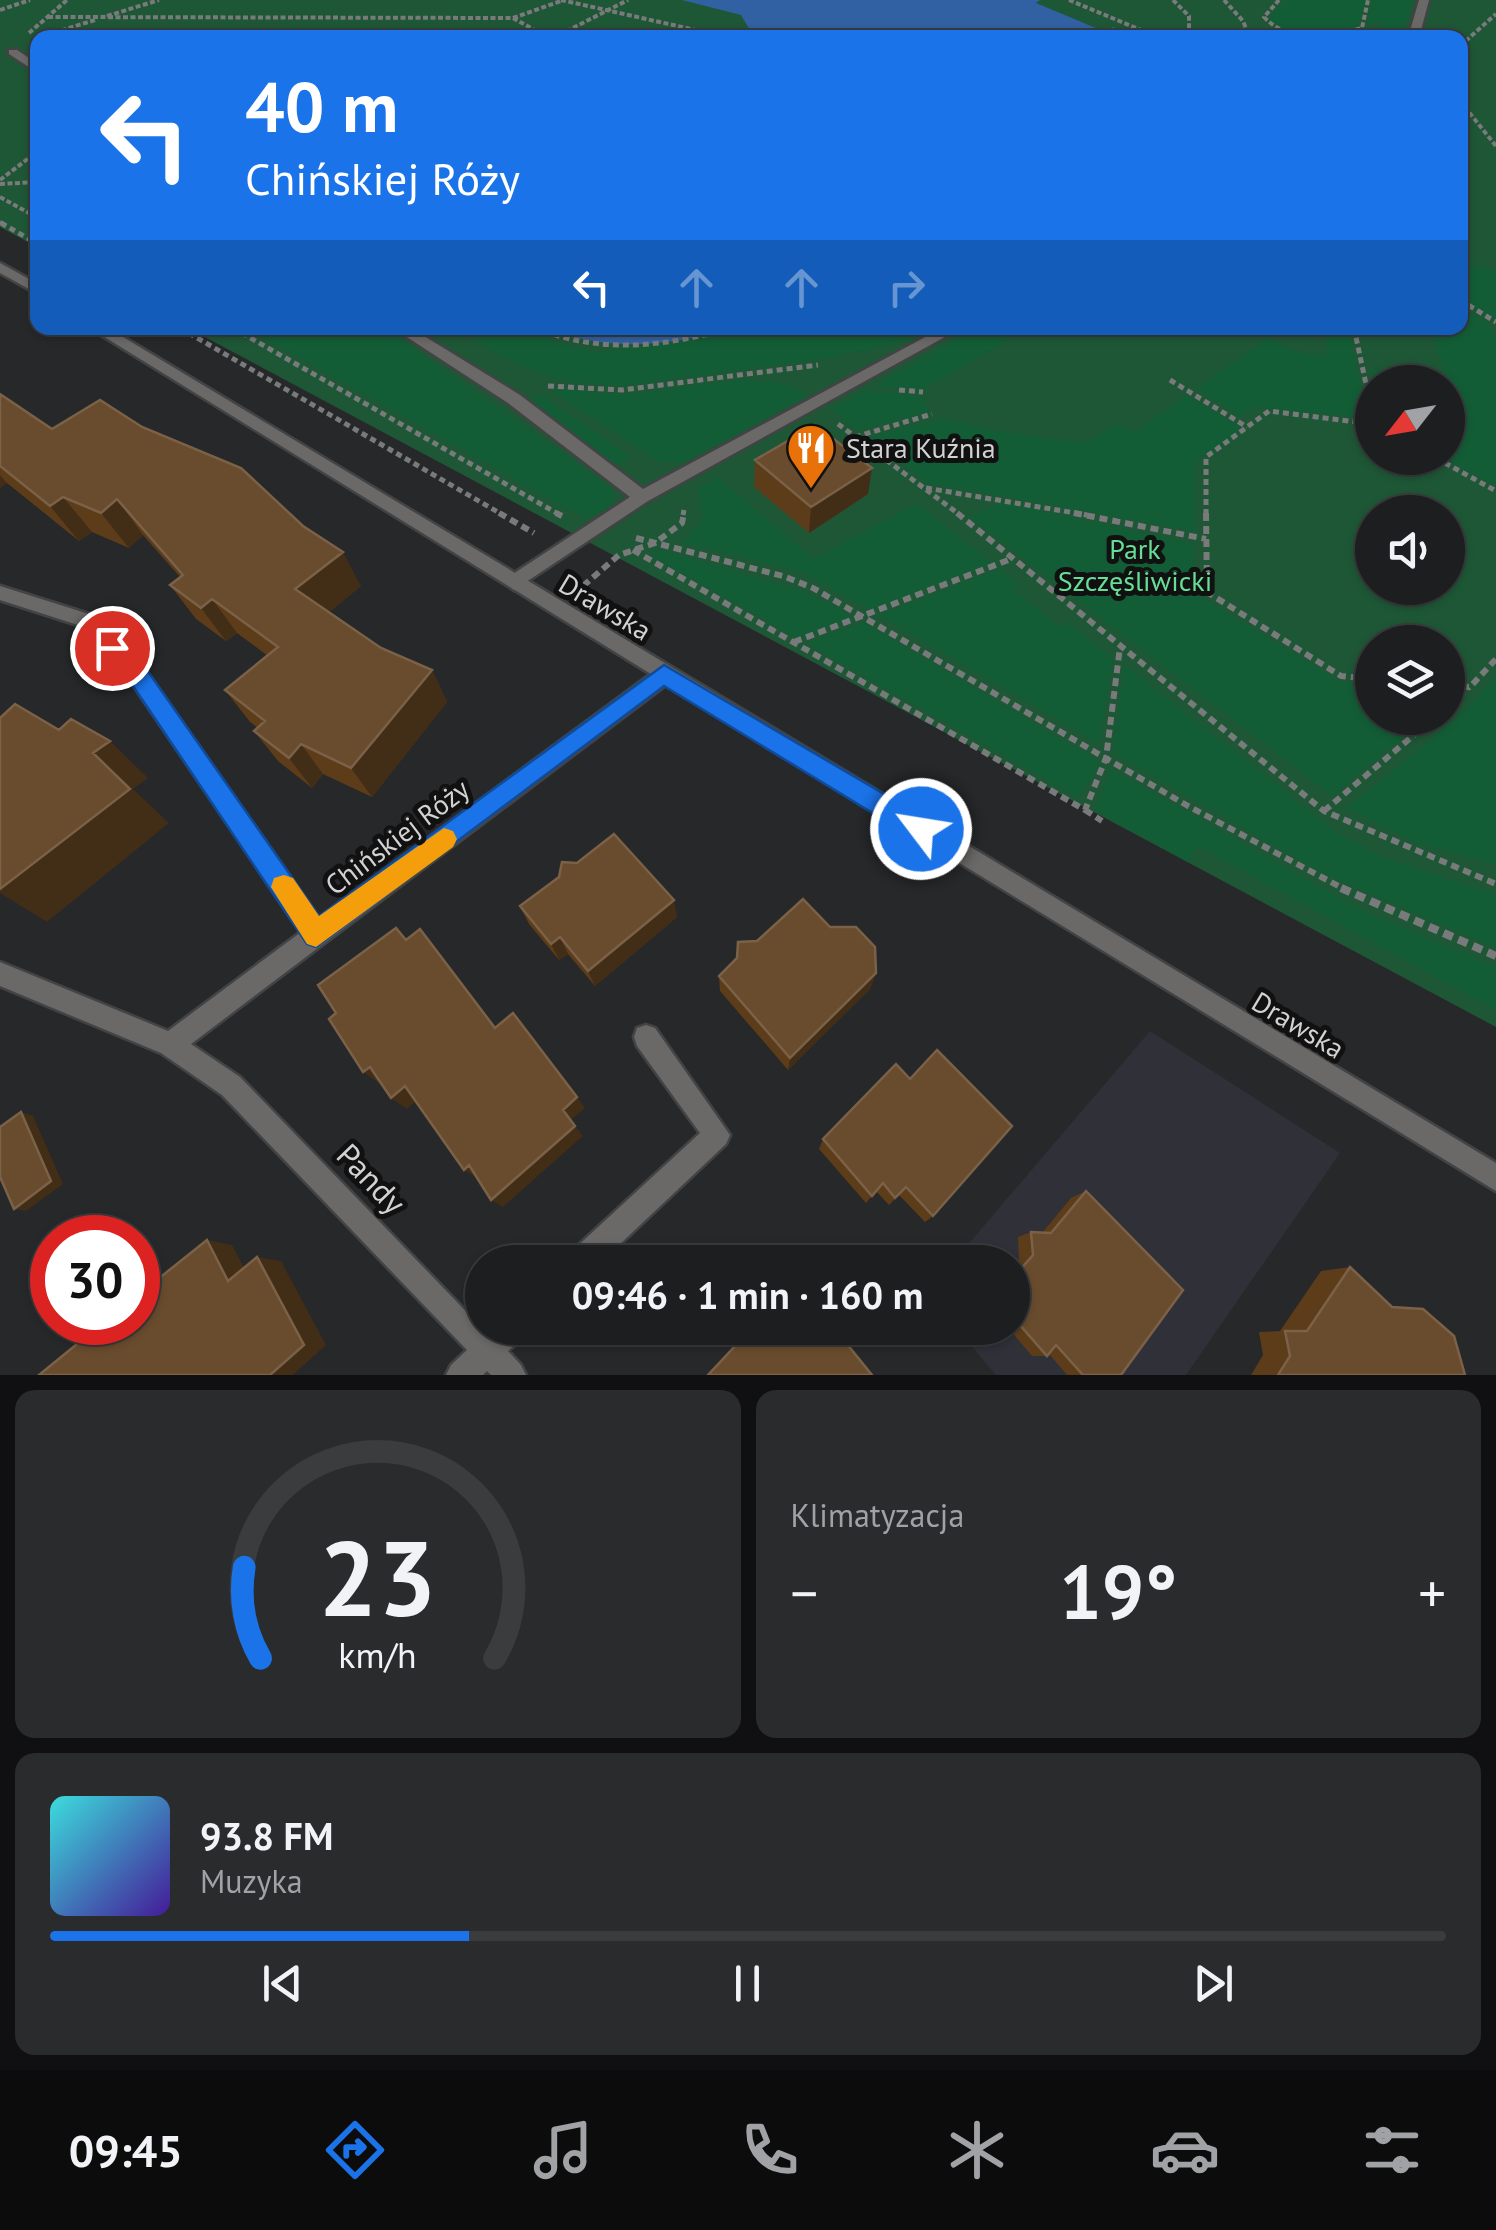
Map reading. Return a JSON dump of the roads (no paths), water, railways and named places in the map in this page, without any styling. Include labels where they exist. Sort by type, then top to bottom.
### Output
[{"type":"street","points":[[1416,30],[1424,0]]},
{"type":"street","points":[[14,52],[30,64]]},
{"type":"street","points":[[0,268],[30,285]]},
{"type":"street","name":"Drawska","points":[[109,335],[1496,1178]]},
{"type":"street","points":[[412,335],[514,400],[642,497]]},
{"type":"street","points":[[514,583],[642,497],[940,335]]},
{"type":"street","points":[[0,594],[86,620],[139,677],[316,934]]},
{"type":"street","name":"Chińskiej Róży","points":[[170,1044],[664,674]]},
{"type":"street","points":[[0,974],[170,1044]]},
{"type":"street","points":[[599,1245],[717,1135],[646,1037]]},
{"type":"street","name":"Pandy","points":[[170,1044],[231,1086],[511,1375]]},
{"type":"street","points":[[461,1375],[493,1345]]},
{"type":"water","points":[[682,0],[1040,0],[1036,3],[1101,30],[750,30],[741,15]]},
{"type":"water","points":[[567,335],[706,335],[659,343],[590,341]]},
{"type":"place","name":"Stara Kuźnia","points":[[811,490]]},
{"type":"park label","name":"Park Szczęśliwicki","points":[[1135,565]]}]
